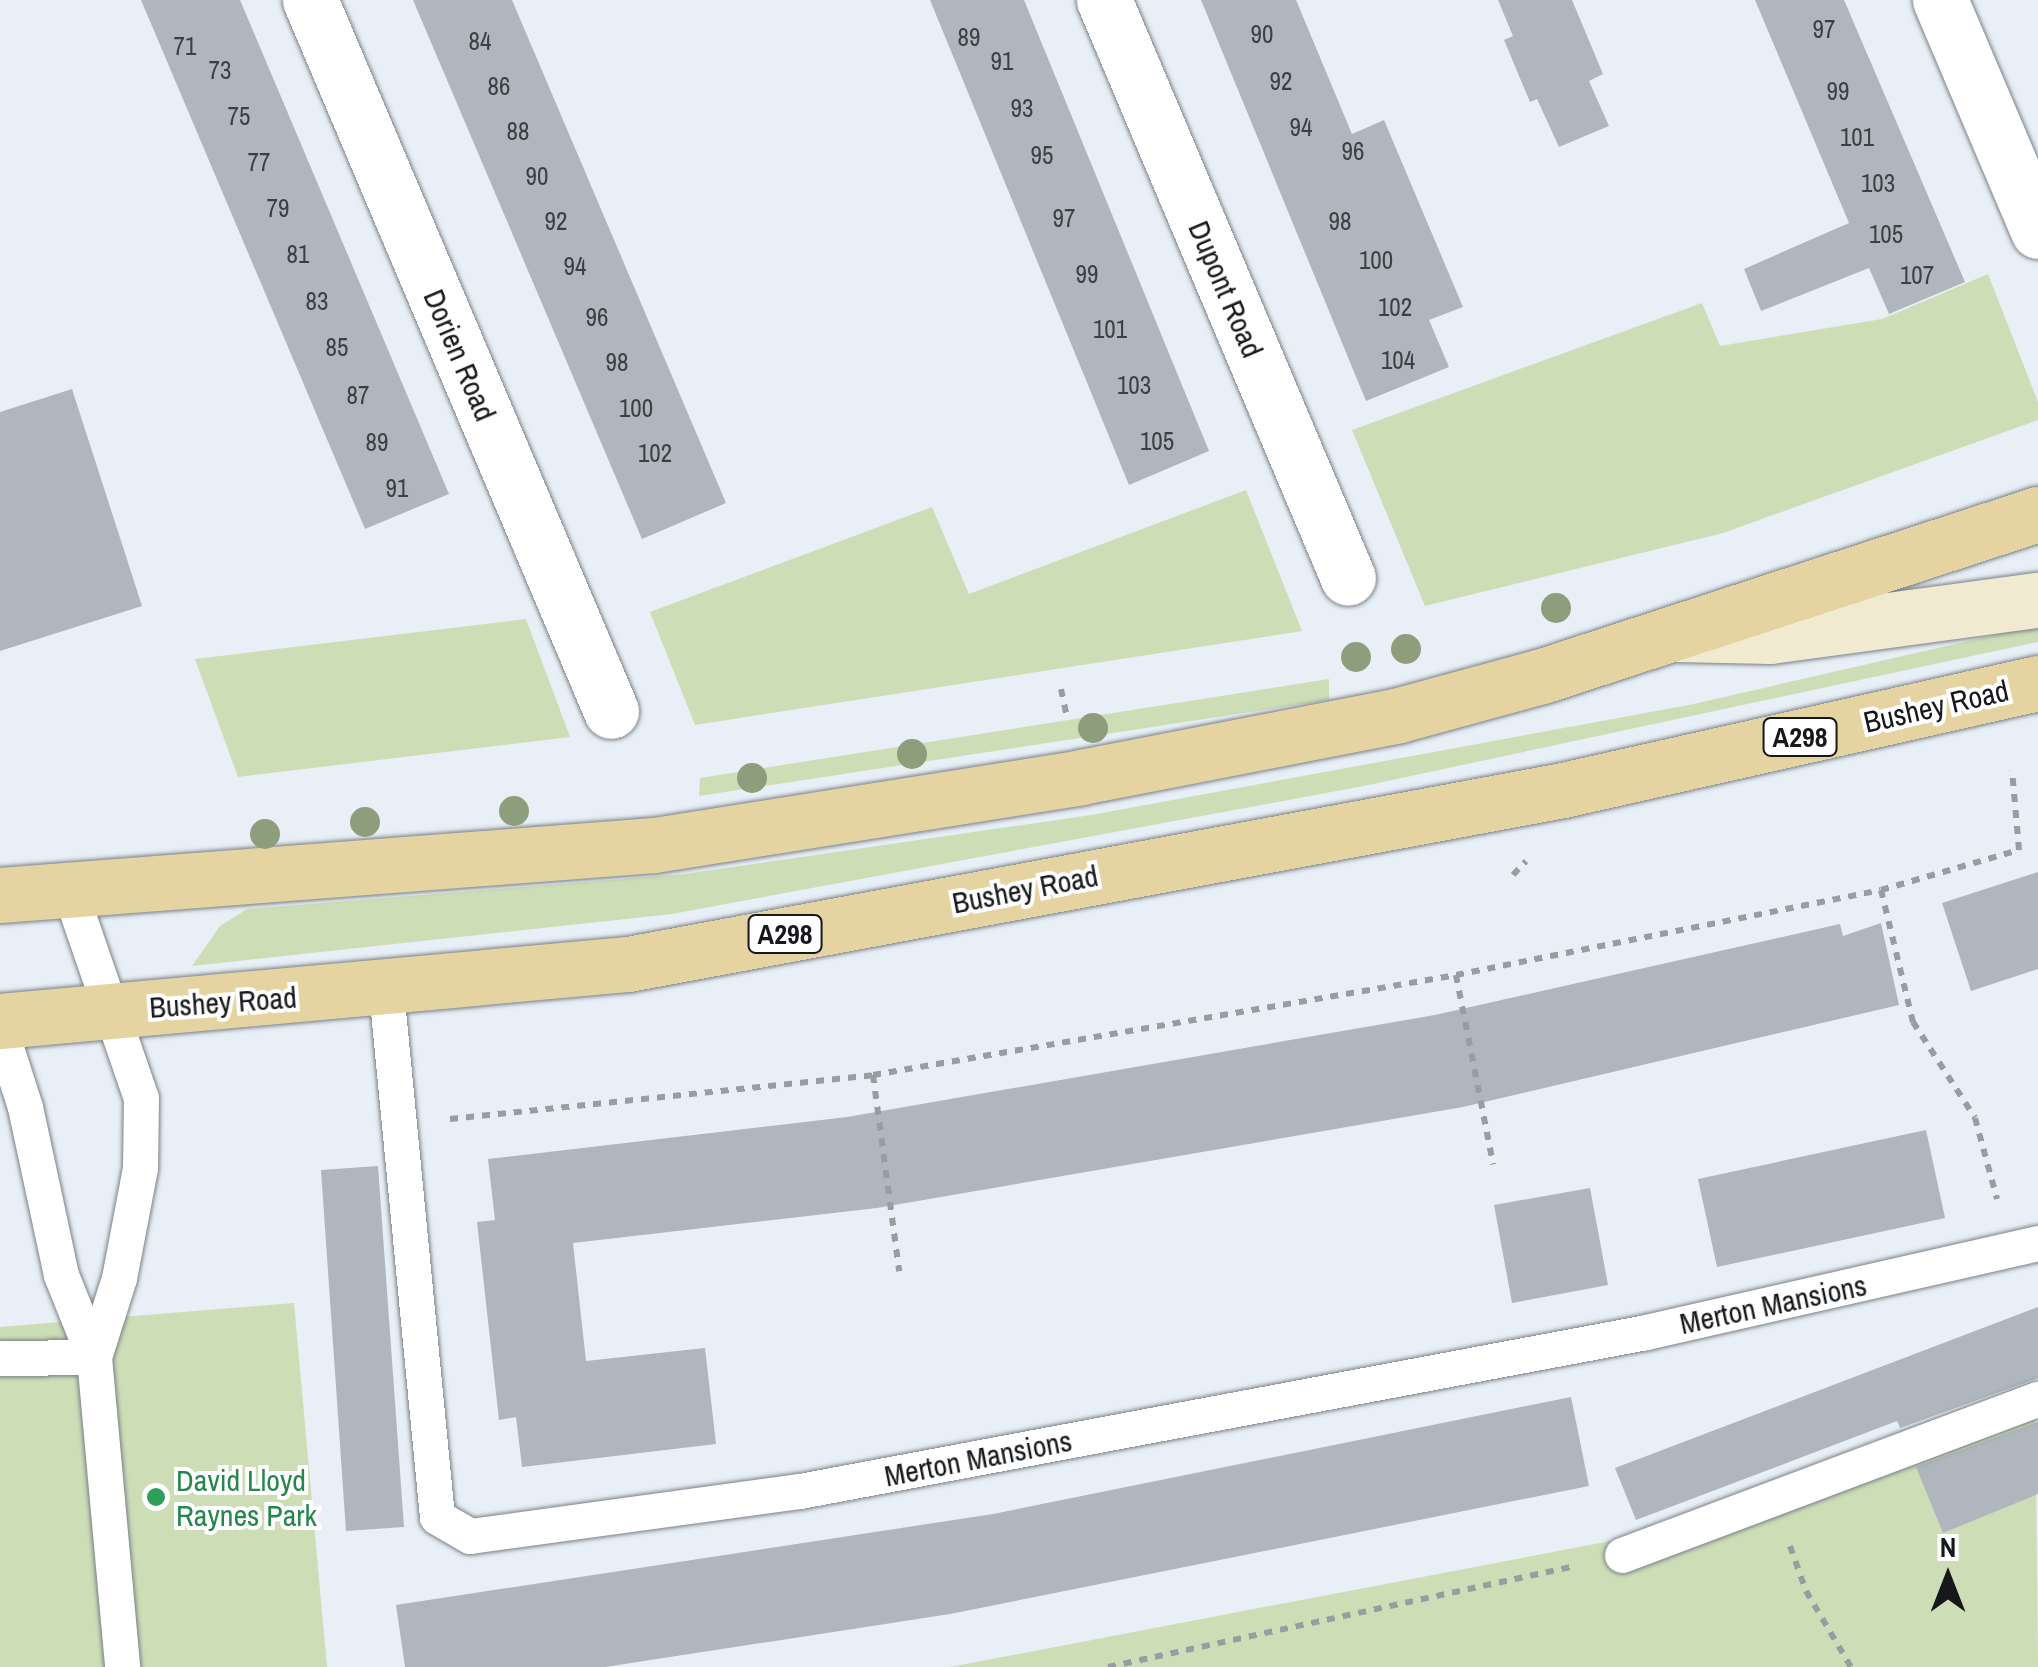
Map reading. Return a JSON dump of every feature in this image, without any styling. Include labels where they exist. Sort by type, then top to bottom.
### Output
[{"type":"main road","points":[[0,894],[654,845],[1082,777],[1399,715],[1673,634],[2038,514]]},
{"type":"main road","points":[[1673,634],[1770,636],[2038,600]]},
{"type":"main road","name":"Bushey Road","points":[[0,1021],[386,990],[647,960],[1563,790],[2038,684]]},
{"type":"street","name":"Dorien Road","points":[[310,0],[611,710]]},
{"type":"street","name":"Dupont Road","points":[[1104,0],[1348,578]]},
{"type":"street","points":[[1940,0],[2038,232]]},
{"type":"lane","points":[[69,889],[141,1098],[140,1168],[119,1278],[94,1357]]},
{"type":"lane","name":"Merton Mansions","points":[[386,990],[437,1517],[470,1536],[819,1488],[1646,1332],[2024,1248]]},
{"type":"lane","points":[[0,1029],[25,1106],[61,1275],[94,1357],[122,1667]]},
{"type":"lane","points":[[0,1358],[94,1357]]},
{"type":"lane","points":[[1622,1555],[2038,1399]]},
{"type":"path","points":[[1061,689],[1068,720]]},
{"type":"path","points":[[399,1124],[873,1075],[1456,975],[1880,890],[2019,850],[2012,770]]},
{"type":"path","points":[[1880,890],[1913,1022],[1974,1118],[2024,1248]]},
{"type":"path","points":[[1456,975],[1492,1164]]},
{"type":"path","points":[[873,1075],[899,1272]]},
{"type":"path","points":[[1773,1498],[1806,1591],[1850,1667]]},
{"type":"path","points":[[1108,1667],[1622,1555]]},
{"type":"green space","points":[[1988,274],[2038,402],[2038,420],[1723,533],[1425,606],[1352,430],[1702,303],[1720,346],[1882,319]]},
{"type":"green space","points":[[1246,490],[1302,631],[695,725],[650,612],[932,507],[969,594]]},
{"type":"green space","points":[[526,619],[570,737],[238,777],[195,659]]},
{"type":"green space","points":[[2038,625],[2038,642],[1364,786],[672,914],[192,966],[220,926],[247,909],[685,874],[1091,815],[1689,705]]},
{"type":"green space","points":[[1329,679],[1329,700],[699,796],[700,778]]},
{"type":"green space","name":"David Lloyd Raynes Park","points":[[294,1303],[327,1667],[0,1667],[0,1327]]},
{"type":"green space","points":[[2035,1381],[2038,1667],[950,1667],[1616,1540]]},
{"type":"building","points":[[141,0],[240,0],[449,494],[365,529]]},
{"type":"building","points":[[413,0],[512,0],[726,503],[642,539]]},
{"type":"building","points":[[930,0],[1024,0],[1209,451],[1129,485]]},
{"type":"building","points":[[1201,0],[1296,0],[1352,134],[1384,120],[1463,307],[1429,320],[1449,367],[1366,401]]},
{"type":"building","points":[[1498,0],[1572,0],[1603,74],[1589,81],[1609,126],[1559,147],[1537,99],[1530,102],[1504,40],[1513,36]]},
{"type":"building","points":[[1755,0],[1844,0],[1965,282],[1889,314],[1869,268],[1761,311],[1744,269],[1849,223]]},
{"type":"building","points":[[72,389],[142,606],[0,651],[0,412]]},
{"type":"building","points":[[2038,872],[2038,969],[1971,991],[1942,903]]},
{"type":"building","points":[[1881,923],[1899,1005],[1463,1107],[877,1208],[573,1243],[586,1361],[705,1348],[716,1444],[522,1467],[516,1417],[499,1420],[477,1222],[495,1220],[488,1159],[847,1117],[1435,1015],[1840,924],[1843,936]]},
{"type":"building","points":[[1926,1130],[1945,1218],[1717,1267],[1698,1179]]},
{"type":"building","points":[[378,1166],[404,1527],[346,1531],[321,1170]]},
{"type":"building","points":[[1590,1188],[1608,1285],[1512,1303],[1494,1205]]},
{"type":"building","points":[[2038,1307],[2038,1378],[1900,1428],[1897,1421],[1636,1520],[1615,1468]]},
{"type":"building","points":[[1571,1397],[1589,1486],[950,1614],[605,1667],[405,1667],[396,1605],[993,1514]]},
{"type":"building","points":[[2038,1422],[2038,1494],[1943,1533],[1916,1467]]},
{"type":"place","name":"David Lloyd Raynes Park","points":[[156,1497]]}]
